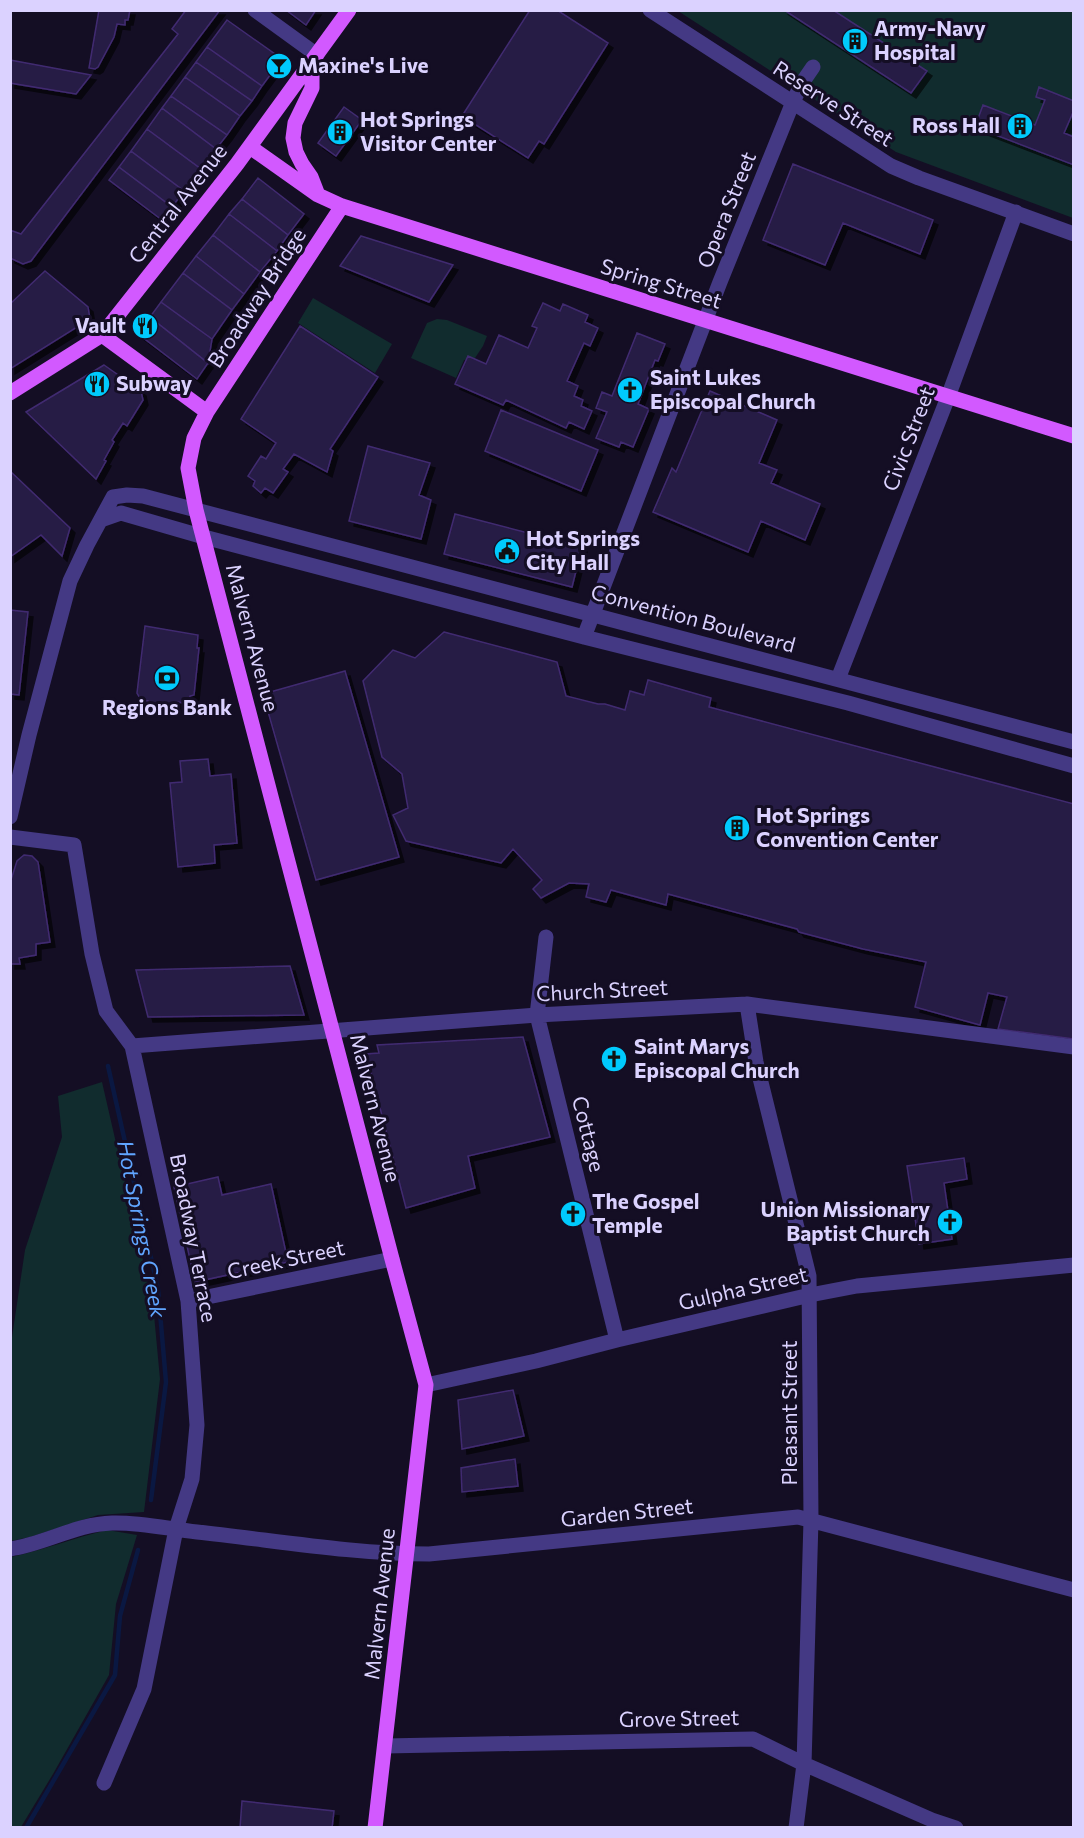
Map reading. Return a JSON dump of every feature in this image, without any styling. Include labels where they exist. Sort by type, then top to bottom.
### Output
[{"type":"main road","name":"Central Avenue","points":[[10,393],[102,335],[250,147],[349,10]]},
{"type":"main road","points":[[314,59],[312,88],[295,123],[293,138],[296,152],[311,177],[318,195]]},
{"type":"main road","name":"Spring Street","points":[[250,147],[318,195],[342,206],[1074,436]]},
{"type":"main road","name":"Broadway Bridge","points":[[207,412],[342,206]]},
{"type":"main road","points":[[102,335],[207,412]]},
{"type":"main road","name":"Malvern Avenue","points":[[207,412],[194,438],[188,468],[196,510],[426,1385],[375,1827]]},
{"type":"street","points":[[255,10],[314,59]]},
{"type":"street","name":"Reserve Street","points":[[650,10],[891,166],[918,178],[1074,234]]},
{"type":"street","name":"Opera Street","points":[[584,637],[793,102],[802,82],[813,67]]},
{"type":"street","name":"Civic Street","points":[[838,679],[948,397],[1016,212]]},
{"type":"street","name":"Convention Boulevard","points":[[101,520],[113,496],[143,496],[1074,742]]},
{"type":"street","name":"Convention Boulevard","points":[[101,520],[121,513],[584,637],[848,703],[1074,766]]},
{"type":"street","points":[[10,817],[70,580],[101,520]]},
{"type":"street","name":"Broadway Terrace","points":[[10,837],[74,845],[92,954],[106,1011],[132,1046],[189,1301],[197,1425],[192,1479],[176,1529],[144,1689],[105,1783]]},
{"type":"street","name":"Cottage","points":[[546,937],[537,1015],[617,1340]]},
{"type":"street","name":"Church Street","points":[[132,1046],[537,1015],[747,1004],[1074,1047]]},
{"type":"street","name":"Pleasant Street","points":[[747,1004],[756,1062],[809,1276],[811,1520],[804,1764],[796,1827]]},
{"type":"street","name":"Creek Street","points":[[189,1301],[392,1259]]},
{"type":"street","name":"Gulpha Street","points":[[426,1385],[857,1286],[1074,1265]]},
{"type":"street","name":"Garden Street","points":[[10,1549],[27,1547],[75,1530],[109,1523],[137,1523],[407,1554],[429,1554],[798,1517],[1074,1590]]},
{"type":"street","name":"Grove Street","points":[[385,1746],[753,1739],[932,1824],[956,1827]]},
{"type":"green space","points":[[678,11],[1073,11],[1073,218],[896,152]]},
{"type":"green space","points":[[313,298],[392,344],[375,373],[298,323]]},
{"type":"green space","points":[[437,319],[447,320],[487,336],[475,358],[464,360],[456,378],[411,358],[427,323]]},
{"type":"green space","points":[[102,1082],[153,1304],[160,1379],[144,1512],[98,1515],[11,1541],[11,1344],[25,1250],[62,1137],[58,1096]]},
{"type":"green space","points":[[107,1530],[137,1535],[116,1604],[109,1675],[21,1827],[11,1828],[11,1557]]},
{"type":"building","points":[[99,10],[130,10],[125,25],[117,24],[114,37],[95,69],[89,68]]},
{"type":"building","points":[[186,10],[220,10],[31,261],[23,264],[10,258],[10,230],[21,234],[178,34],[172,29]]},
{"type":"building","points":[[286,10],[316,10],[306,25]]},
{"type":"building","points":[[530,10],[557,10],[608,43],[544,144],[539,141],[528,158],[462,116]]},
{"type":"building","name":"Army-Navy Hospital","points":[[784,10],[833,10],[927,71],[911,93]]},
{"type":"building","points":[[227,20],[282,59],[262,86],[207,47]]},
{"type":"building","points":[[207,47],[262,86],[252,101],[196,62]]},
{"type":"building","points":[[10,60],[91,75],[76,94],[10,83]]},
{"type":"building","points":[[196,62],[252,101],[240,116],[185,77]]},
{"type":"building","points":[[185,77],[240,116],[227,135],[171,96]]},
{"type":"building","name":"Ross Hall","points":[[1039,87],[1074,101],[1074,110],[1064,133],[1074,137],[1074,165],[975,127],[983,105],[1035,125],[1045,100],[1036,97]]},
{"type":"building","points":[[171,96],[227,135],[216,149],[162,108]]},
{"type":"building","name":"Hot Springs Visitor Center","points":[[344,107],[362,120],[336,156],[318,143]]},
{"type":"building","points":[[162,108],[216,149],[201,169],[147,129]]},
{"type":"building","points":[[147,129],[201,169],[184,191],[131,151]]},
{"type":"building","points":[[131,151],[184,191],[172,207],[119,167]]},
{"type":"building","points":[[793,164],[933,220],[920,254],[843,223],[825,265],[763,240]]},
{"type":"building","points":[[119,167],[172,207],[162,220],[109,180]]},
{"type":"building","points":[[258,178],[304,214],[288,235],[242,199]]},
{"type":"building","points":[[242,199],[288,235],[277,251],[229,214]]},
{"type":"building","points":[[229,214],[277,251],[260,272],[213,235]]},
{"type":"building","points":[[213,235],[260,272],[244,294],[196,256]]},
{"type":"building","points":[[361,236],[453,265],[429,302],[340,266]]},
{"type":"building","points":[[196,256],[244,294],[232,310],[183,273]]},
{"type":"building","points":[[45,271],[88,307],[90,319],[10,369],[10,304]]},
{"type":"building","points":[[183,273],[232,310],[212,339],[161,302]]},
{"type":"building","points":[[161,302],[212,339],[208,363],[150,317]]},
{"type":"building","points":[[543,303],[560,311],[563,304],[588,315],[585,322],[598,328],[590,346],[584,343],[567,381],[578,386],[574,396],[583,400],[581,406],[592,411],[584,429],[569,422],[566,428],[506,400],[503,405],[455,384],[468,356],[486,364],[499,335],[528,348],[537,328],[532,326]]},
{"type":"building","points":[[150,317],[208,363],[197,379],[137,333]]},
{"type":"building","points":[[300,326],[378,377],[330,449],[333,451],[327,472],[294,454],[283,469],[288,472],[273,493],[265,488],[261,493],[253,486],[255,481],[248,476],[261,456],[266,459],[276,443],[241,419]]},
{"type":"building","points":[[637,333],[665,344],[658,361],[655,360],[638,404],[649,409],[633,447],[621,442],[619,447],[596,438],[607,412],[596,408],[602,392],[612,396]]},
{"type":"building","points":[[104,365],[141,391],[143,400],[127,426],[123,423],[112,440],[114,442],[96,479],[26,412]]},
{"type":"building","points":[[710,391],[777,420],[759,463],[777,470],[771,483],[820,504],[805,540],[761,521],[748,552],[653,512],[672,468],[676,472]]},
{"type":"building","points":[[501,410],[598,450],[581,491],[485,451]]},
{"type":"building","points":[[368,446],[430,463],[419,495],[431,500],[421,539],[349,521]]},
{"type":"building","points":[[10,471],[70,528],[62,556],[41,535],[10,557]]},
{"type":"building","points":[[455,514],[582,547],[572,587],[444,554]]},
{"type":"building","points":[[10,610],[28,612],[19,695],[10,694]]},
{"type":"building","name":"Regions Bank","points":[[145,626],[198,635],[197,648],[199,648],[194,695],[190,696],[188,704],[178,702],[178,707],[152,704],[141,700],[137,693]]},
{"type":"building","name":"Hot Springs Convention Center","points":[[444,632],[557,662],[566,696],[625,710],[630,691],[644,695],[648,680],[711,698],[709,707],[1074,804],[1074,1039],[998,1029],[1007,997],[988,993],[980,1025],[915,1007],[926,962],[863,949],[668,894],[666,905],[611,890],[606,902],[586,897],[589,884],[569,883],[541,898],[533,889],[542,880],[513,849],[501,863],[406,841],[393,815],[408,808],[402,774],[382,757],[363,681],[393,650],[415,658]]},
{"type":"building","points":[[345,671],[399,857],[316,880],[263,694]]},
{"type":"building","points":[[208,759],[210,776],[231,774],[237,843],[214,845],[215,863],[178,867],[170,783],[182,782],[180,761]]},
{"type":"building","points":[[24,855],[32,856],[38,862],[50,942],[36,944],[36,955],[19,958],[20,964],[10,964],[10,883],[17,861]]},
{"type":"building","points":[[290,966],[304,1015],[148,1017],[136,970]]},
{"type":"building","points":[[523,1037],[550,1137],[468,1156],[475,1188],[406,1208],[366,1054],[379,1053],[377,1045]]},
{"type":"building","points":[[964,1158],[967,1179],[944,1183],[952,1239],[919,1244],[907,1166]]},
{"type":"building","points":[[218,1177],[222,1195],[271,1184],[288,1262],[195,1282],[174,1187]]},
{"type":"building","points":[[513,1390],[524,1436],[462,1449],[458,1400]]},
{"type":"building","points":[[515,1459],[518,1486],[462,1492],[461,1468]]},
{"type":"building","points":[[242,1801],[334,1811],[332,1828],[240,1828]]},
{"type":"waterway","name":"Hot Springs Creek","points":[[108,1066],[158,1289],[166,1382],[151,1500]]},
{"type":"waterway","name":"Hot Springs Creek","points":[[26,1828],[115,1675],[120,1616],[138,1550]]},
{"type":"place","name":"Army-Navy Hospital","points":[[855,41]]},
{"type":"place","name":"Maxine's Live","points":[[279,66]]},
{"type":"place","name":"Ross Hall","points":[[1020,126]]},
{"type":"place","name":"Hot Springs Visitor Center","points":[[340,132]]},
{"type":"place","name":"Vault","points":[[145,326]]},
{"type":"place","name":"Subway","points":[[97,384]]},
{"type":"place","name":"Saint Lukes Episcopal Church","points":[[630,390]]},
{"type":"place","name":"Hot Springs City Hall","points":[[507,551]]},
{"type":"place","name":"Regions Bank","points":[[167,678]]},
{"type":"place","name":"Hot Springs Convention Center","points":[[737,828]]},
{"type":"place","name":"Saint Marys Episcopal Church","points":[[614,1059]]},
{"type":"place","name":"The Gospel Temple","points":[[573,1214]]},
{"type":"place","name":"Union Missionary Baptist Church","points":[[950,1222]]}]
